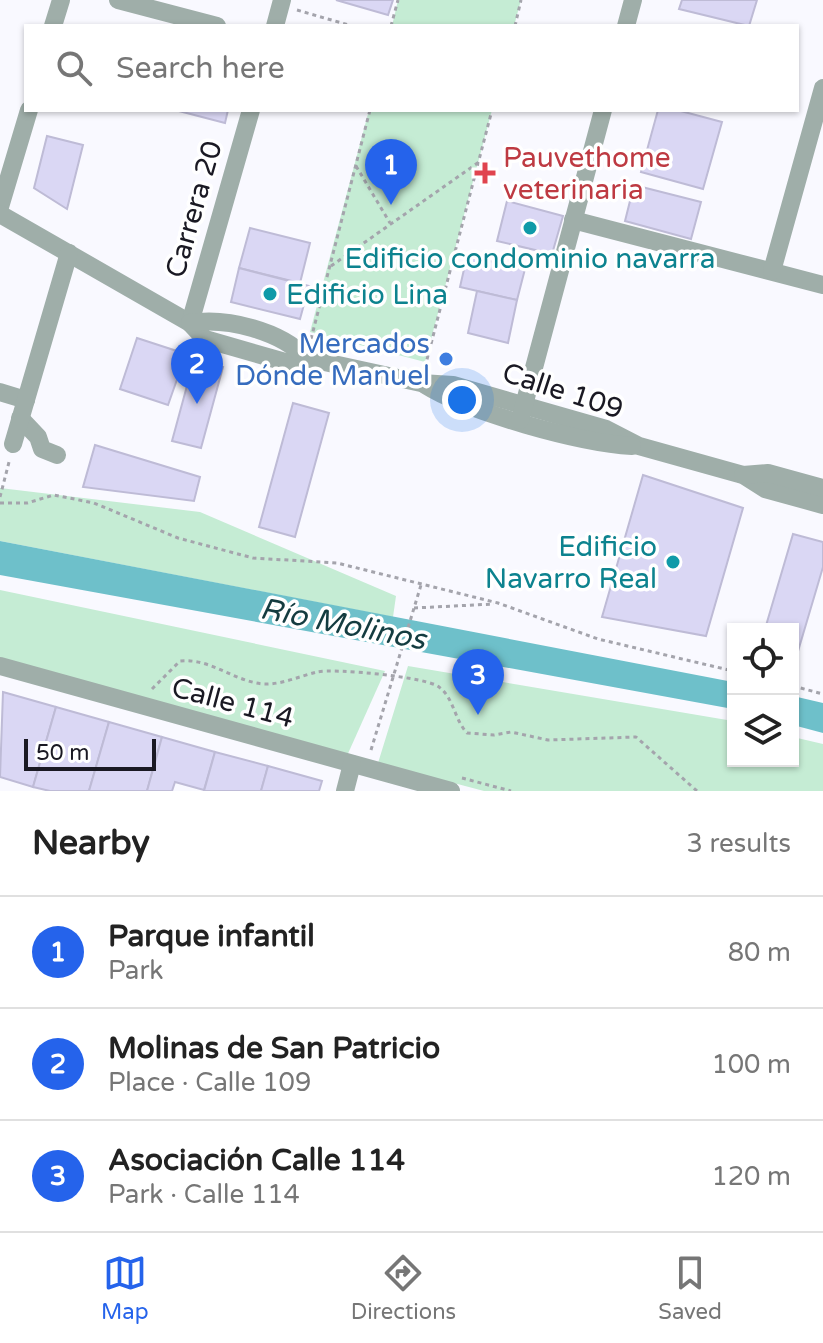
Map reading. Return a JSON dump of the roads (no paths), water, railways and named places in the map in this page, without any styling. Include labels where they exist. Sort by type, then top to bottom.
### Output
[{"type":"street","points":[[54,24],[61,0]]},
{"type":"street","points":[[118,0],[209,24]]},
{"type":"street","points":[[627,24],[633,0]]},
{"type":"street","points":[[276,24],[282,3]]},
{"type":"street","points":[[772,271],[823,88]]},
{"type":"street","points":[[0,207],[28,112]]},
{"type":"street","name":"Carrera 20","points":[[190,323],[250,112]]},
{"type":"street","points":[[522,413],[602,112]]},
{"type":"street","name":"Calle 109","points":[[0,214],[190,323],[205,339],[285,362],[306,358],[421,383],[453,385],[522,413],[606,429],[639,446],[743,475],[765,489],[823,505]]},
{"type":"street","points":[[573,220],[823,285]]},
{"type":"street","points":[[13,444],[69,253]]},
{"type":"street","points":[[0,392],[23,409],[42,449],[57,455]]},
{"type":"street","name":"Calle 109","points":[[743,475],[768,473],[823,488]]},
{"type":"street","name":"Calle 114","points":[[0,666],[451,791]]},
{"type":"street","points":[[345,791],[352,764]]},
{"type":"water","name":"Río Molinos","points":[[0,541],[727,681],[727,708],[0,575]]},
{"type":"water","points":[[799,697],[823,703],[823,733],[799,727]]},
{"type":"place","name":"Pauvethome veterinaria","points":[[485,173]]},
{"type":"place","name":"Parque infantil","points":[[391,205]]},
{"type":"place","name":"Edificio condominio navarra","points":[[530,228]]},
{"type":"place","name":"Edificio Lina","points":[[270,294]]},
{"type":"place","name":"Mercados Dónde Manuel","points":[[446,359]]},
{"type":"place","name":"Molinas de San Patricio","points":[[197,404]]},
{"type":"place","name":"Edificio Navarro Real","points":[[673,562]]},
{"type":"place","name":"Asociación Calle 114","points":[[478,715]]}]
